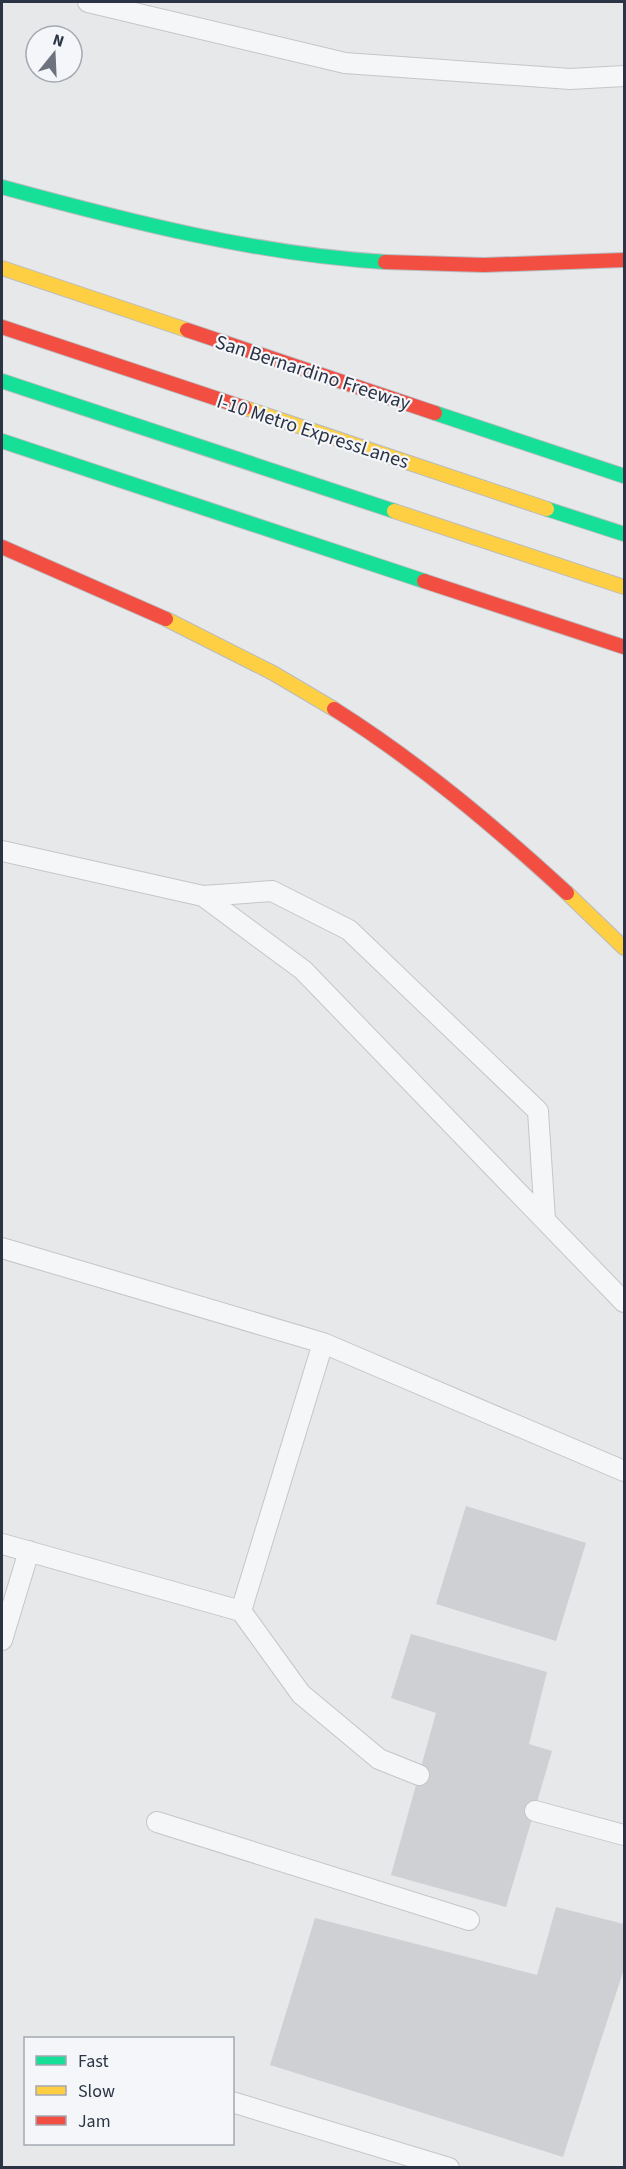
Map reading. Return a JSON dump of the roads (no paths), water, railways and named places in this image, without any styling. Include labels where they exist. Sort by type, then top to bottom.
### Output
[{"type":"highway","points":[[2,187],[72,207],[184,232],[251,245],[344,258],[460,265],[624,260]]},
{"type":"highway","name":"San Bernardino Freeway","points":[[2,268],[624,476]]},
{"type":"highway","name":"I-10 Metro ExpressLanes","points":[[2,327],[624,534]]},
{"type":"highway","points":[[2,381],[624,587]]},
{"type":"highway","points":[[2,441],[624,647]]},
{"type":"highway","points":[[2,547],[196,633],[283,679],[358,724],[440,784],[521,851],[624,948]]},
{"type":"lane","points":[[88,2],[345,63],[570,79],[624,76]]},
{"type":"lane","points":[[2,852],[203,896],[272,891],[349,930],[538,1111],[545,1220]]},
{"type":"lane","points":[[203,896],[303,970],[624,1302]]},
{"type":"lane","points":[[2,1248],[323,1343],[624,1471]]},
{"type":"lane","points":[[241,1611],[323,1343]]},
{"type":"lane","points":[[2,1544],[241,1611],[301,1694],[379,1760],[419,1775]]},
{"type":"lane","points":[[2,1640],[29,1551]]},
{"type":"lane","points":[[535,1811],[624,1835]]},
{"type":"lane","points":[[157,1822],[469,1920]]},
{"type":"lane","points":[[234,2103],[449,2168]]}]
